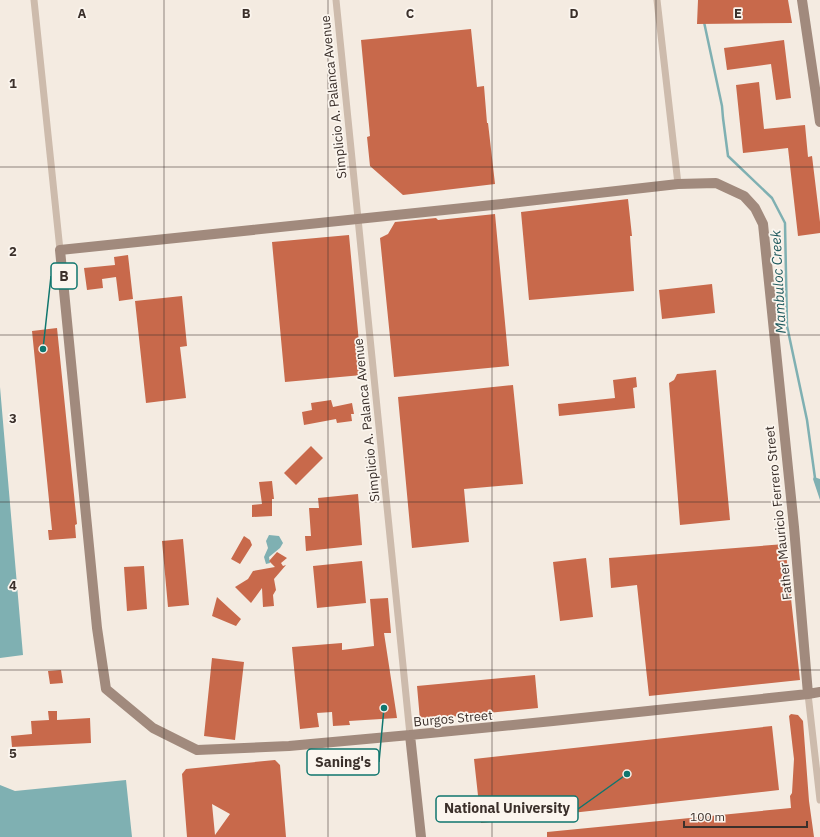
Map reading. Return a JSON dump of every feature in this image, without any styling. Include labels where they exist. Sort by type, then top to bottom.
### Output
[{"type":"street","points":[[34,0],[60,250],[678,184],[657,0]]},
{"type":"street","name":"Simplicio A. Palanca Avenue","points":[[336,0],[421,837]]},
{"type":"street","points":[[802,0],[820,122]]},
{"type":"street","name":"Father Mauricio Ferrero Street","points":[[678,184],[716,183],[744,196],[755,208],[763,224],[794,527],[808,694],[820,800]]},
{"type":"street","name":"Burgos Street","points":[[60,250],[97,628],[106,689],[153,728],[197,750],[289,746],[553,721],[820,692]]},
{"type":"water","points":[[0,387],[23,655],[0,658]]},
{"type":"water","points":[[814,477],[820,479],[820,500],[813,479]]},
{"type":"water","points":[[269,535],[279,536],[283,543],[280,548],[269,557],[270,563],[266,564],[264,557],[268,548],[266,541]]},
{"type":"water","points":[[126,780],[132,837],[0,837],[0,785],[15,791]]},
{"type":"building","points":[[698,0],[788,0],[792,23],[697,24]]},
{"type":"building","points":[[471,29],[477,87],[484,86],[495,184],[403,195],[370,166],[367,137],[370,136],[361,40]]},
{"type":"building","points":[[784,40],[791,98],[776,100],[771,64],[727,70],[724,48]]},
{"type":"building","points":[[759,82],[764,129],[805,125],[808,157],[812,156],[820,233],[798,236],[788,148],[743,153],[736,85]]},
{"type":"building","points":[[628,199],[632,236],[630,236],[634,291],[529,300],[521,212]]},
{"type":"building","points":[[495,214],[509,366],[394,377],[380,238],[388,234],[395,222],[436,218],[438,220]]},
{"type":"building","points":[[349,235],[362,375],[285,382],[272,242]]},
{"type":"building","points":[[128,255],[133,299],[119,301],[116,277],[102,279],[103,288],[87,290],[84,268],[115,265],[114,257]]},
{"type":"building","points":[[712,284],[715,313],[662,319],[659,290]]},
{"type":"building","points":[[182,296],[187,346],[180,347],[186,398],[146,403],[135,301]]},
{"type":"building","points":[[57,328],[77,524],[75,525],[76,538],[49,540],[48,530],[52,530],[32,331]]},
{"type":"building","points":[[716,370],[730,520],[680,525],[669,383],[674,380],[677,374]]},
{"type":"building","points":[[636,377],[637,387],[633,388],[635,408],[559,416],[558,404],[615,398],[613,380]]},
{"type":"building","points":[[513,385],[523,484],[464,489],[469,542],[412,548],[398,397]]},
{"type":"building","points":[[331,400],[333,407],[352,403],[354,414],[351,414],[352,421],[337,423],[336,419],[304,425],[302,412],[312,410],[311,403]]},
{"type":"building","points":[[311,446],[323,458],[296,485],[284,473]]},
{"type":"building","points":[[272,481],[274,499],[272,499],[272,516],[252,517],[252,505],[262,504],[259,482]]},
{"type":"building","points":[[358,494],[362,545],[306,551],[305,536],[311,536],[309,508],[319,508],[318,498]]},
{"type":"building","points":[[244,536],[250,540],[252,545],[240,564],[231,559]]},
{"type":"building","points":[[183,539],[189,605],[168,607],[162,541]]},
{"type":"building","points":[[785,544],[800,680],[649,696],[637,585],[611,588],[609,558]]},
{"type":"building","points":[[277,552],[287,558],[281,563],[283,566],[286,565],[274,579],[276,590],[273,595],[274,606],[263,607],[262,588],[251,603],[235,587],[248,579],[253,571],[275,567],[269,561]]},
{"type":"building","points":[[586,558],[593,617],[560,621],[553,562]]},
{"type":"building","points":[[362,561],[366,603],[317,608],[313,566]]},
{"type":"building","points":[[144,566],[147,609],[127,611],[124,567]]},
{"type":"building","points":[[217,597],[241,619],[236,626],[212,616]]},
{"type":"building","points":[[388,598],[391,633],[384,633],[397,718],[349,721],[350,725],[333,726],[332,712],[317,713],[319,727],[300,729],[292,647],[342,643],[342,650],[374,646],[370,599]]},
{"type":"building","points":[[212,658],[244,662],[235,740],[204,736]]},
{"type":"building","points":[[61,670],[63,683],[50,684],[48,671]]},
{"type":"building","points":[[535,675],[538,708],[420,720],[417,686]]},
{"type":"building","points":[[48,711],[57,711],[57,720],[90,718],[91,743],[12,747],[11,736],[32,734],[31,721],[49,720]]},
{"type":"building","points":[[791,714],[798,715],[803,721],[809,801],[814,837],[547,837],[547,832],[791,808],[790,796],[792,793],[794,759],[789,716]]},
{"type":"building","points":[[772,726],[779,790],[481,823],[474,759]]},
{"type":"building","points":[[275,760],[280,765],[286,837],[187,837],[182,774],[186,769]],"holes":[[[212,804],[230,814],[215,835]]]},
{"type":"waterway","name":"Mambuloc Creek","points":[[704,22],[722,106],[728,156],[772,198],[785,223],[787,326],[807,420],[815,478]]},
{"type":"place","name":"B","points":[[43,349]]},
{"type":"place","name":"Saning's","points":[[384,708]]},
{"type":"place","name":"National University","points":[[627,774]]}]
